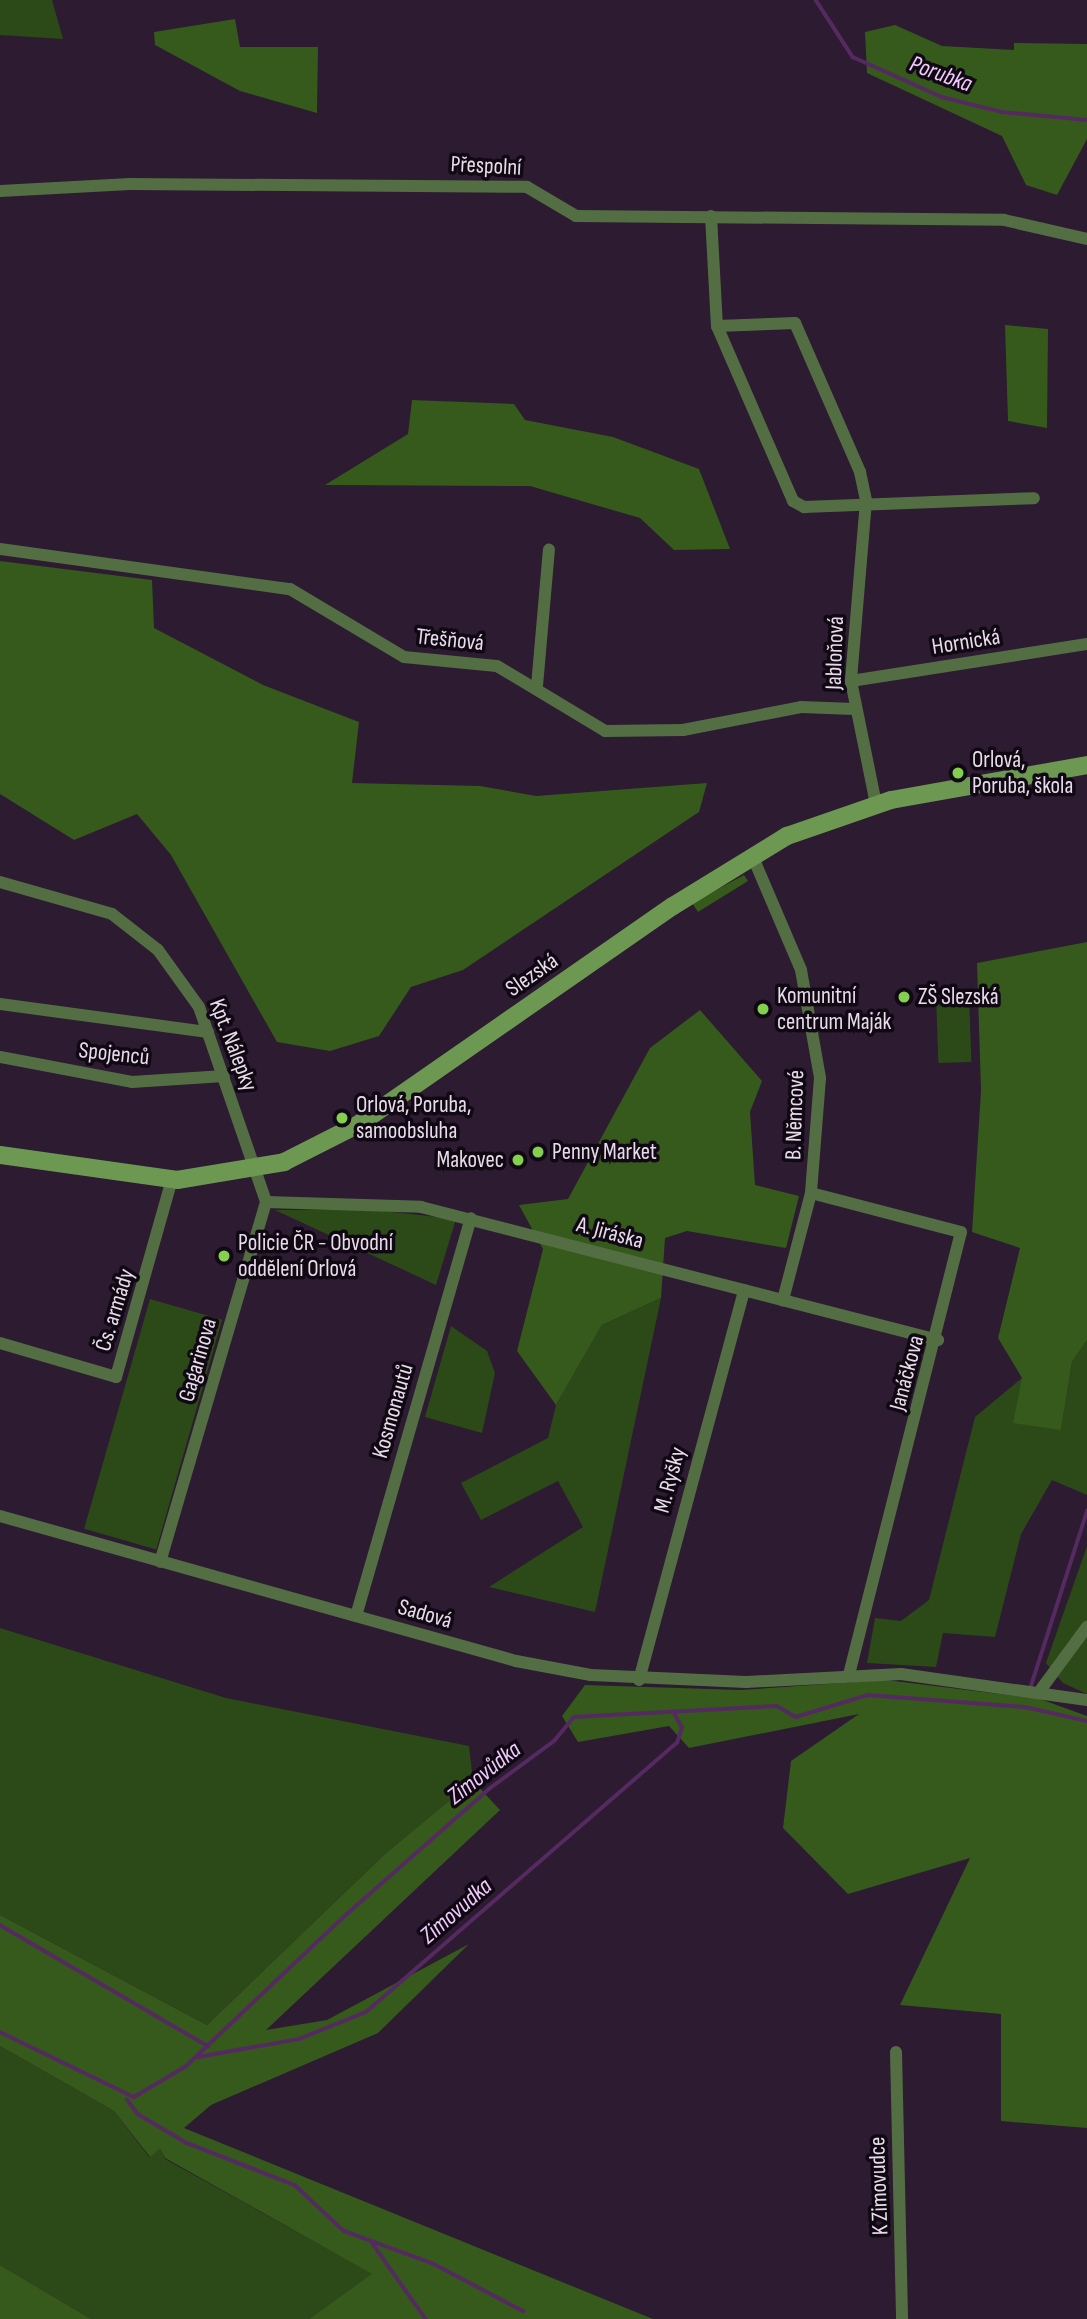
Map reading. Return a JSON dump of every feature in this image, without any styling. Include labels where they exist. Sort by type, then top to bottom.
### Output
[{"type":"street","name":"Přespolní","points":[[0,191],[171,184],[527,187],[576,216],[1004,220],[1087,239]]},
{"type":"street","points":[[711,216],[717,327],[793,501],[804,507],[866,501],[1034,498]]},
{"type":"street","name":"Jabloňová","points":[[717,327],[795,323],[860,472],[866,501],[851,681],[854,709],[876,804]]},
{"type":"street","name":"Třešňová","points":[[0,549],[290,589],[404,657],[496,666],[537,685],[606,731],[639,733],[801,707],[854,709]]},
{"type":"street","points":[[537,685],[549,550]]},
{"type":"street","name":"Hornická","points":[[851,681],[1087,644]]},
{"type":"street","name":"Slezská","points":[[0,1155],[172,1179],[253,1170],[359,1124],[752,855],[876,804],[1087,765]]},
{"type":"street","name":"B. Němcové","points":[[752,855],[782,919],[810,1007],[820,1078],[811,1193],[783,1300]]},
{"type":"street","name":"Kpt. Nálepky","points":[[0,882],[112,914],[158,950],[199,1007],[253,1170]]},
{"type":"street","points":[[0,1004],[208,1032]]},
{"type":"street","name":"Spojenců","points":[[0,1057],[132,1082],[224,1076]]},
{"type":"street","points":[[253,1170],[266,1202]]},
{"type":"street","name":"Čs. armády","points":[[0,1343],[116,1377],[172,1179]]},
{"type":"street","name":"Janáčkova","points":[[811,1193],[961,1232],[938,1339],[849,1674]]},
{"type":"street","name":"A. Jiráska","points":[[266,1202],[390,1203],[471,1218],[938,1339]]},
{"type":"street","name":"Gagarinova","points":[[160,1562],[266,1202]]},
{"type":"street","name":"Kosmonautů","points":[[356,1616],[471,1218]]},
{"type":"street","name":"M. Ryšky","points":[[639,1680],[744,1290]]},
{"type":"street","name":"Sadová","points":[[0,1516],[516,1661],[639,1680],[901,1674],[1087,1700]]},
{"type":"street","points":[[1039,1692],[1087,1627]]},
{"type":"street","name":"K Zimovudce","points":[[896,2052],[902,2319]]},
{"type":"green space","points":[[0,0],[52,0],[63,39],[0,35]]},
{"type":"green space","points":[[235,19],[240,47],[318,47],[317,113],[240,91],[155,45],[154,32]]},
{"type":"green space","points":[[895,25],[942,46],[1014,50],[1014,43],[1087,44],[1087,139],[1057,195],[1026,185],[1002,136],[867,73],[865,32]]},
{"type":"green space","points":[[1005,325],[1048,329],[1047,428],[1008,421]]},
{"type":"green space","points":[[412,400],[514,404],[525,420],[613,437],[699,469],[730,549],[674,550],[640,518],[530,486],[325,485],[408,434]]},
{"type":"green space","points":[[0,561],[152,580],[154,628],[263,685],[359,722],[352,783],[480,786],[536,796],[707,783],[699,812],[463,970],[411,987],[379,1036],[330,1051],[277,1042],[171,855],[137,814],[74,840],[0,794]]},
{"type":"green space","points":[[744,875],[748,881],[698,912],[692,903]]},
{"type":"green space","points":[[1087,942],[1087,1340],[1072,1362],[1061,1430],[1013,1423],[1022,1378],[998,1338],[1020,1248],[972,1232],[981,1091],[977,963]]},
{"type":"green space","points":[[969,994],[971,1062],[938,1063],[936,995]]},
{"type":"green space","points":[[700,1010],[762,1081],[750,1112],[755,1185],[799,1196],[786,1248],[687,1231],[665,1238],[661,1298],[602,1325],[556,1405],[517,1351],[543,1249],[519,1205],[568,1199],[650,1048]]},
{"type":"green space","points":[[275,1210],[374,1210],[456,1219],[436,1285]]},
{"type":"green space","points":[[661,1298],[595,1612],[489,1587],[583,1527],[558,1481],[481,1520],[461,1483],[548,1438],[556,1405],[602,1325]]},
{"type":"green space","points":[[150,1299],[222,1320],[156,1549],[84,1529]]},
{"type":"green space","points":[[451,1326],[487,1351],[495,1373],[482,1433],[425,1417]]},
{"type":"green space","points":[[1087,1340],[1087,1495],[1052,1480],[1021,1534],[995,1637],[943,1633],[936,1667],[867,1663],[875,1618],[901,1621],[929,1600],[975,1417],[1022,1378],[1061,1430],[1072,1362]]},
{"type":"green space","points":[[1087,1546],[1087,1694],[1063,1683],[1046,1663]]},
{"type":"green space","points":[[0,1628],[226,1698],[469,1746],[473,1781],[386,1853],[207,2025],[0,1915]]},
{"type":"green space","points":[[886,1680],[1040,1699],[1087,1716],[1087,2128],[1001,2121],[1001,2014],[900,2005],[970,1858],[848,1894],[783,1828],[791,1761],[859,1714],[689,1748],[669,1726],[578,1742],[562,1716],[585,1685],[741,1690]]},
{"type":"green space","points":[[473,1781],[500,1810],[266,2030],[327,2020],[469,1944],[378,2033],[211,2105],[184,2128],[653,2319],[309,2319],[372,2274],[165,2158],[160,2149],[150,2157],[114,2111],[0,2046],[0,1915],[207,2025],[386,1853]]},
{"type":"green space","points":[[0,2046],[114,2111],[149,2157],[160,2149],[165,2159],[373,2274],[309,2319],[91,2319],[0,2265]]},
{"type":"green space","points":[[0,2265],[91,2319],[0,2319]]},
{"type":"waterway","name":"Porubka","points":[[816,0],[853,57],[942,97],[1002,112],[1087,120]]},
{"type":"waterway","points":[[1030,1689],[1087,1511]]},
{"type":"waterway","name":"Zimovůdka","points":[[0,2032],[134,2097],[185,2067],[348,1913],[489,1789],[554,1741],[574,1717],[777,1706],[796,1717],[868,1695],[1025,1707],[1087,1721]]},
{"type":"waterway","name":"Zimovudka","points":[[198,2057],[299,2039],[366,2012],[677,1743],[682,1728],[673,1712]]},
{"type":"waterway","points":[[0,1925],[208,2046]]},
{"type":"waterway","points":[[127,2099],[138,2114],[187,2143],[295,2185],[344,2231],[434,2264],[523,2311]]},
{"type":"waterway","points":[[373,2244],[426,2319]]},
{"type":"place","name":"Orlová, Poruba, škola","points":[[958,773]]},
{"type":"place","name":"ZŠ Slezská","points":[[904,997]]},
{"type":"place","name":"Komunitní centrum Maják","points":[[763,1009]]},
{"type":"place","name":"Orlová, Poruba, samoobsluha","points":[[342,1118]]},
{"type":"place","name":"Penny Market","points":[[538,1152]]},
{"type":"place","name":"Makovec","points":[[518,1160]]},
{"type":"place","name":"Policie ČR - Obvodní oddělení Orlová","points":[[224,1256]]}]
